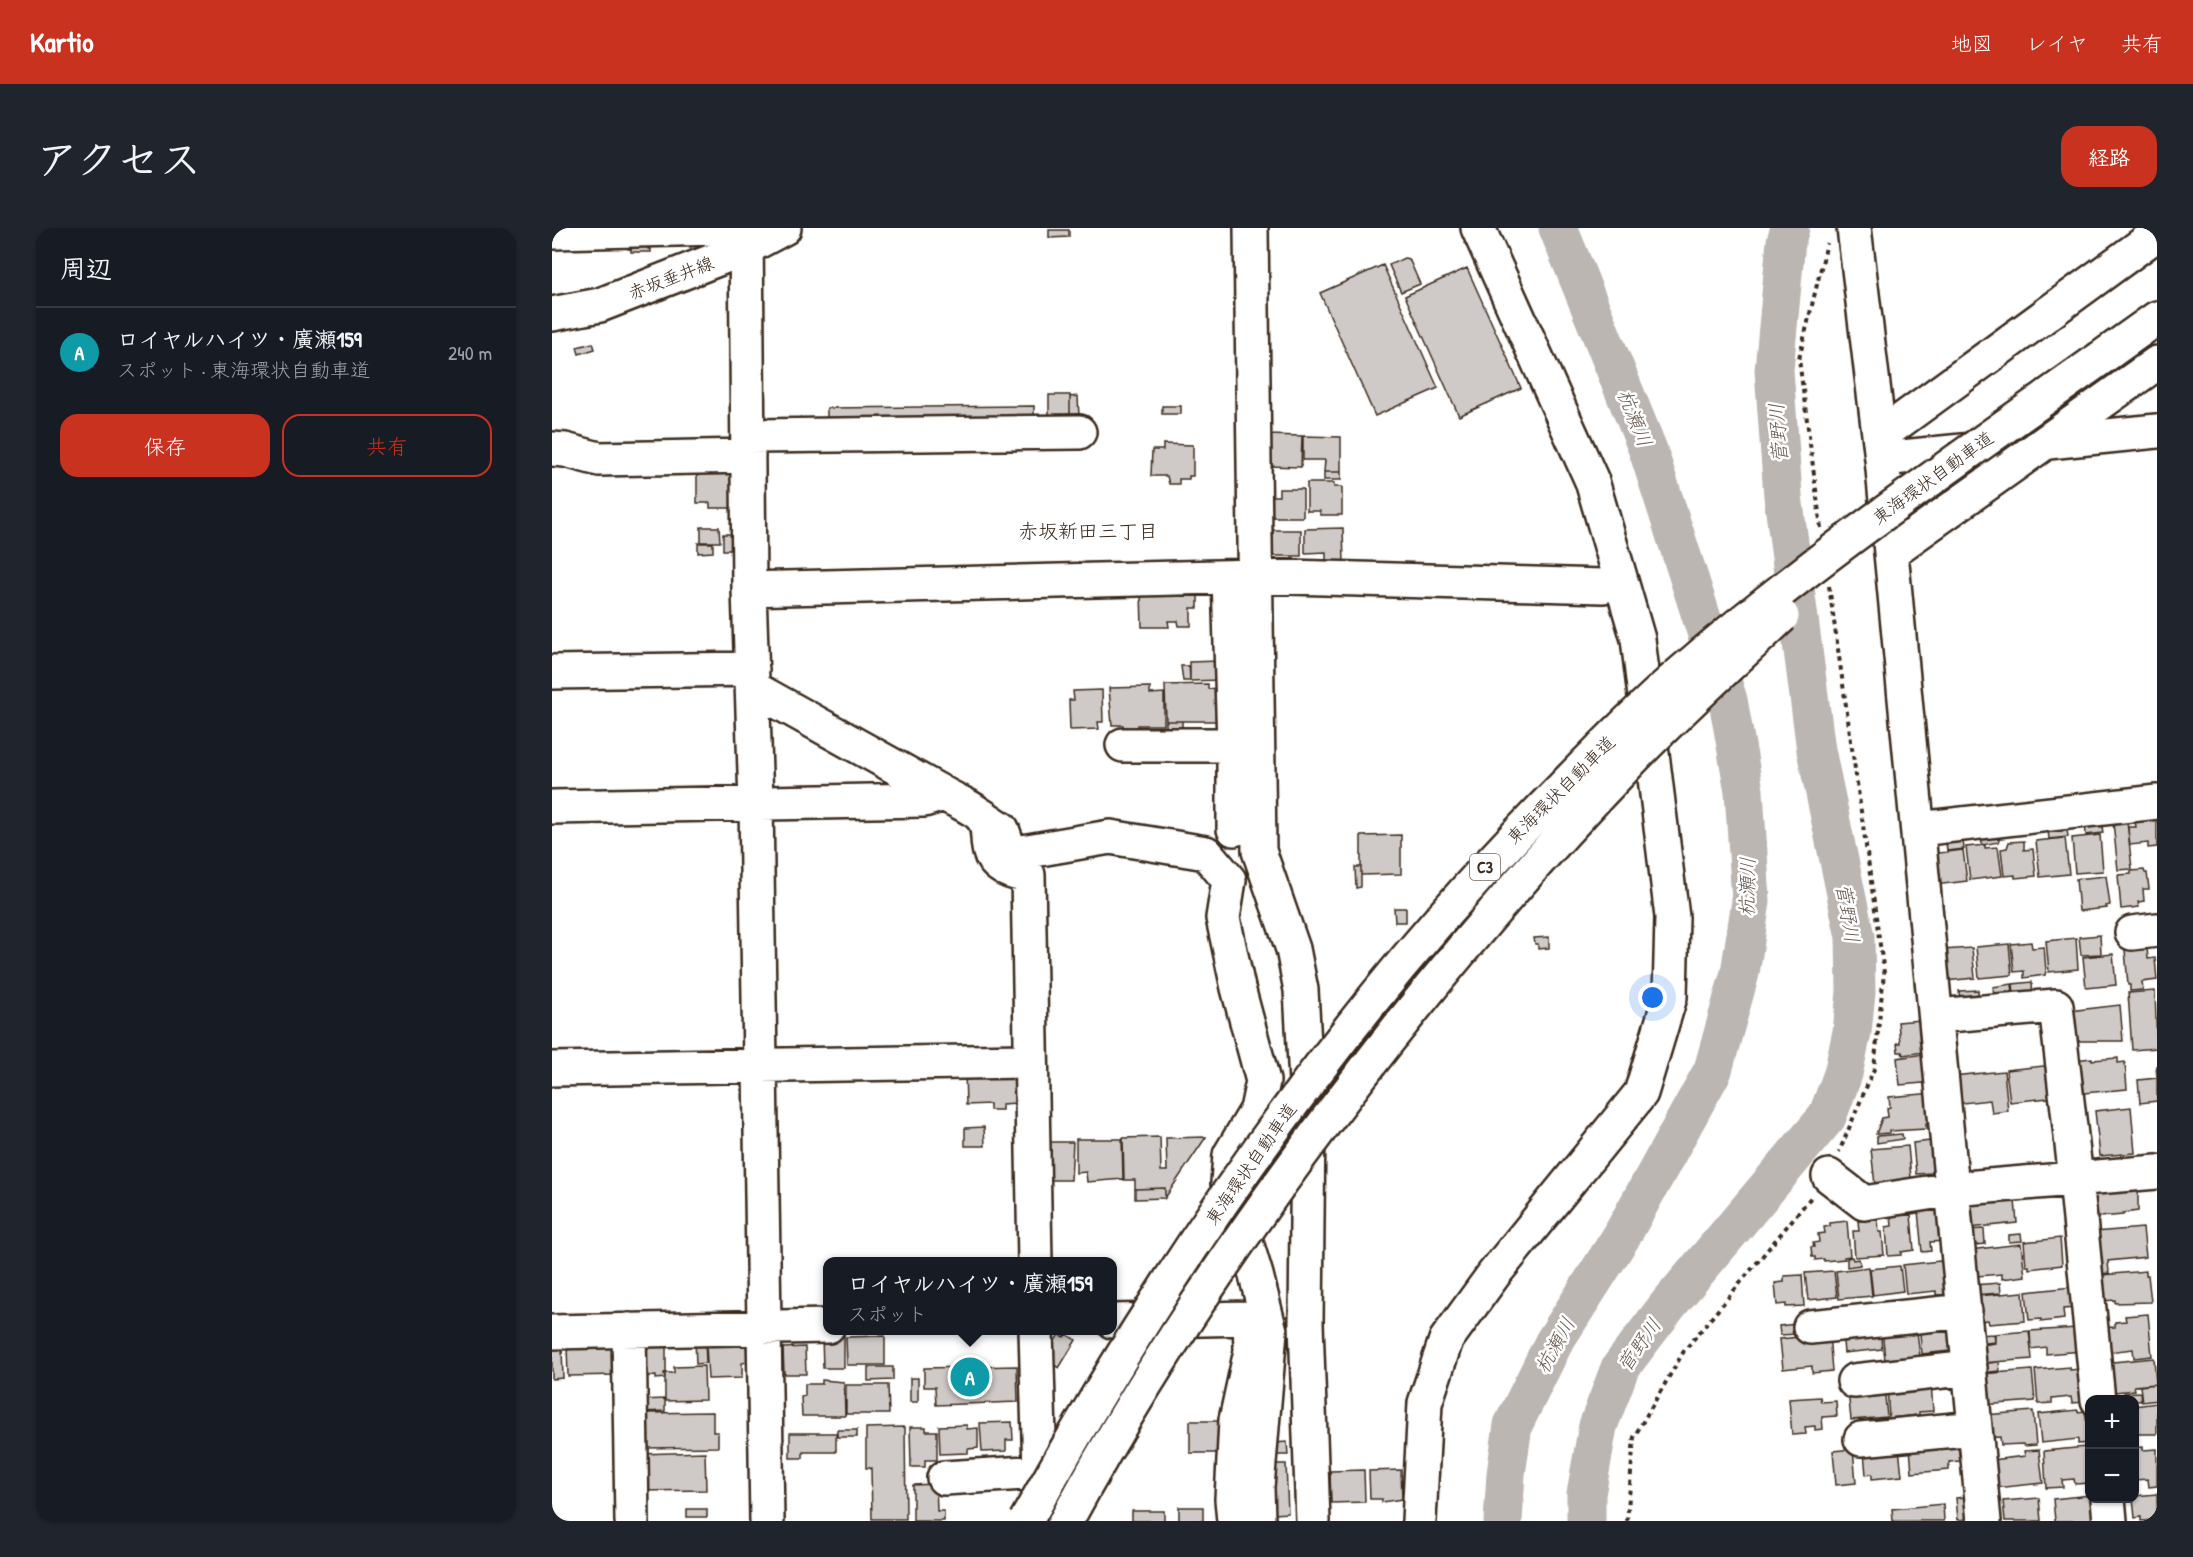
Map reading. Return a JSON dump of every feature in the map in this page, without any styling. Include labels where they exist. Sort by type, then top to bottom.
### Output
[{"type":"main road","points":[[552,232],[719,228],[746,238],[749,589],[756,803],[767,1521]]},
{"type":"main road","name":"赤坂垂井線","points":[[552,314],[600,305],[746,238],[784,228]]},
{"type":"main road","points":[[1234,829],[1234,745],[1243,577],[1251,228]]},
{"type":"main road","points":[[1419,1521],[1425,1403],[1446,1341],[1494,1274],[1641,1093],[1670,997],[1672,917],[1638,639],[1592,481],[1478,228]]},
{"type":"main road","points":[[1841,233],[1881,448],[1984,1521]]},
{"type":"main road","points":[[1881,448],[2157,234]]},
{"type":"main road","name":"東海環状自動車道","points":[[1026,1521],[1070,1442],[1160,1295],[1274,1130],[1387,982],[1501,850],[1673,679],[1755,612],[1876,519],[2157,318]]},
{"type":"main road","name":"東海環状自動車道","points":[[1066,1521],[1092,1474],[1194,1307],[1298,1157],[1420,999],[1530,870],[1628,764],[1784,614],[2100,358]]},
{"type":"main road","points":[[1891,552],[2157,363]]},
{"type":"main road","points":[[1881,448],[2045,442],[2157,431]]},
{"type":"main road","points":[[552,449],[599,459],[748,446],[1078,432]]},
{"type":"main road","points":[[1243,577],[1259,851],[1293,949],[1302,990],[1308,1119],[1306,1323],[1313,1521]]},
{"type":"main road","points":[[749,589],[1243,577],[1603,586]]},
{"type":"main road","points":[[552,672],[752,679],[1002,829],[1011,854],[1110,837],[1206,853],[1229,880],[1223,918],[1238,988],[1263,1081],[1257,1110],[1230,1155],[1228,1183],[1256,1275],[1270,1331],[1257,1487],[1258,1521]]},
{"type":"main road","points":[[1123,745],[1234,745]]},
{"type":"main road","points":[[552,807],[924,800],[944,794]]},
{"type":"main road","points":[[1918,829],[2157,802]]},
{"type":"main road","points":[[981,815],[989,831],[990,851],[996,863],[1013,874],[1028,875],[1035,1257]]},
{"type":"main road","points":[[1936,1017],[2056,1006],[2098,1395]]},
{"type":"main road","points":[[552,1069],[1030,1061]]},
{"type":"main road","points":[[1829,1176],[1852,1209],[1953,1189],[2157,1172]]},
{"type":"main road","points":[[1810,1327],[1965,1311]]},
{"type":"main road","points":[[1117,1321],[1250,1318],[1251,1352],[1236,1420],[1232,1499],[1234,1521]]},
{"type":"main road","points":[[552,1332],[823,1326]]},
{"type":"main road","points":[[629,1330],[632,1521]]},
{"type":"main road","points":[[1036,1335],[1041,1521]]},
{"type":"main road","points":[[1854,1381],[1970,1368]]},
{"type":"main road","points":[[1861,1439],[1976,1428]]},
{"type":"main road","points":[[1039,1437],[1075,1521]]},
{"type":"main road","points":[[944,1478],[1040,1472]]},
{"type":"main road","points":[[2108,1503],[2110,1521]]},
{"type":"path","points":[[1822,533],[1799,359],[1841,233]]},
{"type":"path","points":[[1627,1521],[1634,1437],[1691,1341],[1829,1176],[1874,1069],[1884,973],[1828,579]]},
{"type":"building","points":[[1049,230],[1069,230],[1069,237],[1049,238]]},
{"type":"building","points":[[648,241],[648,249],[651,249],[651,252],[631,252],[631,249],[628,249],[628,246]]},
{"type":"building","points":[[1404,258],[1409,259],[1420,284],[1401,292],[1389,265]]},
{"type":"building","points":[[1383,265],[1438,388],[1375,416],[1320,293]]},
{"type":"building","points":[[1467,268],[1521,388],[1459,416],[1405,296]]},
{"type":"building","points":[[593,343],[595,349],[579,354],[577,347]]},
{"type":"building","points":[[1049,395],[1070,395],[1070,419],[1049,419]]},
{"type":"building","points":[[1078,396],[1079,417],[1070,417],[1070,397]]},
{"type":"building","points":[[1034,406],[1034,426],[827,428],[827,408]]},
{"type":"building","points":[[1162,406],[1181,406],[1181,414],[1162,414]]},
{"type":"building","points":[[1267,435],[1302,436],[1301,467],[1267,466]]},
{"type":"building","points":[[1303,436],[1341,437],[1341,472],[1324,472],[1325,460],[1303,460]]},
{"type":"building","points":[[1163,444],[1193,445],[1193,476],[1189,476],[1189,479],[1179,479],[1179,484],[1169,484],[1167,476],[1151,476],[1152,450],[1163,450]]},
{"type":"building","points":[[697,464],[734,465],[738,508],[710,508],[710,503],[697,503]]},
{"type":"building","points":[[1324,472],[1341,472],[1341,480],[1324,480]]},
{"type":"building","points":[[1307,483],[1334,483],[1334,487],[1342,487],[1342,515],[1320,515],[1320,511],[1307,511]]},
{"type":"building","points":[[1279,489],[1303,489],[1303,517],[1264,517],[1264,496],[1279,496]]},
{"type":"building","points":[[701,527],[719,527],[720,542],[701,542]]},
{"type":"building","points":[[1343,528],[1344,564],[1326,564],[1326,552],[1305,553],[1305,529]]},
{"type":"building","points":[[1266,530],[1301,530],[1301,556],[1266,556]]},
{"type":"building","points":[[723,534],[739,534],[739,550],[723,550]]},
{"type":"building","points":[[698,543],[713,543],[713,552],[698,553]]},
{"type":"building","points":[[1198,591],[1198,608],[1191,608],[1191,626],[1179,626],[1178,621],[1168,621],[1169,627],[1142,627],[1141,592]]},
{"type":"building","points":[[1220,661],[1220,680],[1190,681],[1189,662]]},
{"type":"building","points":[[1181,666],[1190,666],[1190,681],[1183,681]]},
{"type":"building","points":[[1208,684],[1208,689],[1216,688],[1216,721],[1166,721],[1165,685]]},
{"type":"building","points":[[1150,687],[1150,694],[1164,693],[1164,725],[1137,725],[1137,728],[1123,728],[1123,725],[1112,725],[1109,688]]},
{"type":"building","points":[[1102,690],[1103,722],[1098,722],[1099,729],[1070,730],[1069,700],[1074,700],[1073,691]]},
{"type":"building","points":[[1166,721],[1182,721],[1182,737],[1166,737]]},
{"type":"building","points":[[2126,812],[2132,869],[2118,870],[2112,813]]},
{"type":"building","points":[[2157,818],[2157,847],[2148,848],[2148,843],[2130,845],[2128,827],[2136,827],[2135,822],[2142,821],[2142,819]]},
{"type":"building","points":[[2101,819],[2103,833],[2086,835],[2085,820]]},
{"type":"building","points":[[2066,821],[2068,837],[2049,839],[2047,822]]},
{"type":"building","points":[[1997,828],[1999,842],[1982,845],[1980,830]]},
{"type":"building","points":[[1962,832],[1964,849],[1947,851],[1945,834]]},
{"type":"building","points":[[1401,835],[1401,874],[1361,875],[1361,836]]},
{"type":"building","points":[[2100,835],[2103,871],[2075,873],[2072,838]]},
{"type":"building","points":[[2065,838],[2069,874],[2040,877],[2036,841]]},
{"type":"building","points":[[2024,841],[2024,850],[2033,849],[2036,876],[2015,878],[2015,875],[2004,876],[2001,849],[2007,848],[2009,842]]},
{"type":"building","points":[[1985,845],[1985,848],[1998,847],[2002,876],[1970,880],[1966,847]]},
{"type":"building","points":[[1963,850],[1967,881],[1935,885],[1931,854]]},
{"type":"building","points":[[1355,867],[1361,867],[1361,887],[1356,888]]},
{"type":"building","points":[[2144,870],[2147,873],[2149,889],[2143,889],[2144,901],[2138,902],[2139,907],[2121,909],[2118,875]]},
{"type":"building","points":[[2106,876],[2110,905],[2106,906],[2107,908],[2079,911],[2076,879]]},
{"type":"building","points":[[1394,908],[1406,908],[1406,922],[1395,922]]},
{"type":"building","points":[[2100,935],[2101,954],[2081,955],[2079,937]]},
{"type":"building","points":[[1549,937],[1549,948],[1538,949],[1534,938]]},
{"type":"building","points":[[2076,938],[2078,969],[2049,972],[2046,941]]},
{"type":"building","points":[[2031,942],[2032,948],[2044,947],[2046,971],[2045,975],[2024,978],[2024,971],[2014,972],[2011,944]]},
{"type":"building","points":[[2009,944],[2012,975],[1979,978],[1976,947]]},
{"type":"building","points":[[1972,948],[1975,978],[1945,981],[1942,950]]},
{"type":"building","points":[[2147,948],[2148,959],[2155,958],[2157,980],[2142,982],[2143,990],[2130,991],[2125,950]]},
{"type":"building","points":[[2113,954],[2116,985],[2086,988],[2083,957]]},
{"type":"building","points":[[2032,982],[2033,999],[2015,1001],[2013,984]]},
{"type":"building","points":[[2012,984],[2014,1002],[1995,1004],[1993,987]]},
{"type":"building","points":[[1978,990],[1979,1006],[1961,1007],[1959,991]]},
{"type":"building","points":[[2155,991],[2157,1048],[2132,1050],[2128,993]]},
{"type":"building","points":[[2120,1005],[2123,1041],[2071,1041],[2069,1011]]},
{"type":"building","points":[[1921,1020],[1931,1051],[1903,1055],[1902,1052],[1898,1052],[1897,1043],[1900,1043],[1898,1022]]},
{"type":"building","points":[[1931,1053],[1934,1082],[1900,1085],[1897,1058]]},
{"type":"building","points":[[2092,1058],[2092,1060],[2118,1058],[2118,1063],[2125,1062],[2127,1089],[2084,1093],[2081,1067],[2075,1068],[2074,1060]]},
{"type":"building","points":[[2053,1065],[2057,1097],[2010,1102],[2006,1070]]},
{"type":"building","points":[[1015,1070],[1016,1103],[1002,1104],[1002,1110],[990,1110],[990,1104],[966,1105],[965,1071]]},
{"type":"building","points":[[2004,1071],[2008,1111],[1992,1113],[1990,1100],[1953,1104],[1952,1076]]},
{"type":"building","points":[[2157,1078],[2157,1101],[2140,1103],[2138,1080]]},
{"type":"building","points":[[1934,1093],[1937,1122],[1926,1123],[1926,1129],[1876,1134],[1882,1118],[1888,1117],[1889,1097]]},
{"type":"building","points":[[2131,1107],[2135,1153],[2100,1156],[2095,1111]]},
{"type":"building","points":[[984,1127],[985,1146],[965,1146],[965,1128]]},
{"type":"building","points":[[1902,1134],[1903,1139],[1877,1143],[1877,1136]]},
{"type":"building","points":[[1160,1137],[1161,1171],[1167,1171],[1166,1138],[1206,1137],[1165,1198],[1165,1188],[1135,1189],[1135,1180],[1124,1180],[1123,1138]]},
{"type":"building","points":[[1076,1139],[1122,1139],[1123,1179],[1087,1182],[1086,1172],[1076,1173]]},
{"type":"building","points":[[1939,1140],[1942,1168],[1932,1169],[1932,1173],[1916,1174],[1913,1143]]},
{"type":"building","points":[[1045,1142],[1073,1142],[1071,1180],[1045,1180]]},
{"type":"building","points":[[1908,1146],[1911,1178],[1903,1179],[1903,1182],[1875,1185],[1871,1149]]},
{"type":"building","points":[[2138,1183],[2138,1211],[2123,1213],[2123,1215],[2088,1218],[2085,1190]]},
{"type":"building","points":[[1165,1188],[1165,1198],[1135,1199],[1135,1189]]},
{"type":"building","points":[[1965,1200],[2015,1200],[2017,1223],[1969,1228]]},
{"type":"building","points":[[1943,1209],[1946,1241],[1930,1242],[1931,1251],[1922,1252],[1918,1211]]},
{"type":"building","points":[[1911,1215],[1914,1250],[1901,1252],[1901,1255],[1888,1256],[1886,1227],[1892,1226],[1891,1216]]},
{"type":"building","points":[[1878,1220],[1879,1232],[1882,1232],[1884,1255],[1855,1257],[1853,1231],[1859,1231],[1858,1221]]},
{"type":"building","points":[[1847,1221],[1850,1256],[1844,1257],[1845,1259],[1815,1260],[1815,1257],[1812,1257],[1811,1247],[1814,1247],[1813,1243],[1819,1242],[1818,1234],[1825,1233],[1824,1227],[1830,1226],[1830,1223]]},
{"type":"building","points":[[2143,1228],[2146,1257],[2108,1261],[2109,1273],[2092,1275],[2094,1232]]},
{"type":"building","points":[[1984,1229],[1985,1244],[1967,1246],[1966,1230]]},
{"type":"building","points":[[2021,1234],[2022,1241],[2009,1242],[2009,1235]]},
{"type":"building","points":[[2060,1238],[2062,1265],[2029,1269],[2029,1266],[2026,1266],[2024,1242]]},
{"type":"building","points":[[2021,1244],[2025,1276],[2002,1279],[2002,1274],[1977,1276],[1969,1250]]},
{"type":"building","points":[[1852,1257],[1853,1260],[1859,1259],[1860,1265],[1847,1267],[1847,1258]]},
{"type":"building","points":[[1940,1261],[1951,1263],[1954,1294],[1936,1295],[1936,1291],[1906,1294],[1903,1265]]},
{"type":"building","points":[[1900,1266],[1903,1291],[1873,1295],[1870,1269]]},
{"type":"building","points":[[1869,1267],[1872,1296],[1839,1299],[1836,1271]]},
{"type":"building","points":[[1834,1271],[1837,1297],[1808,1300],[1805,1273]]},
{"type":"building","points":[[2146,1271],[2151,1302],[2102,1301],[2100,1279],[2103,1279],[2102,1275]]},
{"type":"building","points":[[1802,1275],[1804,1306],[1777,1305],[1775,1283],[1784,1282],[1784,1276]]},
{"type":"building","points":[[2000,1283],[2001,1293],[1973,1295],[1972,1285]]},
{"type":"building","points":[[2072,1287],[2075,1308],[2063,1309],[2064,1319],[2041,1322],[2041,1319],[2029,1320],[2026,1292]]},
{"type":"building","points":[[2023,1292],[2025,1321],[1989,1324],[1988,1320],[1980,1321],[1977,1296]]},
{"type":"building","points":[[2148,1314],[2152,1356],[2134,1358],[2133,1349],[2100,1353],[2097,1328],[2115,1327],[2115,1322],[2126,1321],[2125,1316]]},
{"type":"building","points":[[1956,1319],[1959,1350],[1922,1354],[1919,1323]]},
{"type":"building","points":[[1916,1323],[1920,1357],[1885,1361],[1882,1327]]},
{"type":"building","points":[[1796,1324],[1797,1334],[1780,1335],[1779,1326]]},
{"type":"building","points":[[1880,1327],[1882,1349],[1844,1353],[1842,1331]]},
{"type":"building","points":[[2077,1328],[2082,1351],[2046,1354],[2046,1347],[2031,1349],[2030,1331]]},
{"type":"building","points":[[2029,1331],[2032,1359],[1982,1363],[1981,1345],[1995,1343],[1995,1334]]},
{"type":"building","points":[[1829,1334],[1832,1371],[1812,1373],[1812,1366],[1783,1369],[1780,1339]]},
{"type":"building","points":[[1994,1334],[1995,1342],[1977,1344],[1976,1335]]},
{"type":"building","points":[[1058,1335],[1064,1337],[1068,1335],[1076,1340],[1059,1368],[1049,1362],[1048,1354]]},
{"type":"building","points":[[844,1336],[844,1368],[823,1368],[822,1337]]},
{"type":"building","points":[[885,1336],[885,1365],[847,1365],[846,1337]]},
{"type":"building","points":[[746,1338],[747,1362],[742,1363],[742,1378],[708,1379],[706,1345]]},
{"type":"building","points":[[695,1339],[705,1339],[706,1363],[696,1364]]},
{"type":"building","points":[[636,1340],[666,1343],[665,1378],[636,1377]]},
{"type":"building","points":[[618,1344],[618,1375],[568,1376],[567,1345]]},
{"type":"building","points":[[805,1347],[806,1374],[784,1374],[783,1348]]},
{"type":"building","points":[[552,1348],[562,1348],[563,1378],[552,1379]]},
{"type":"building","points":[[2154,1358],[2156,1384],[2134,1386],[2135,1390],[2104,1393],[2102,1363]]},
{"type":"building","points":[[1999,1362],[2000,1371],[1980,1373],[1979,1364]]},
{"type":"building","points":[[704,1366],[705,1400],[665,1401],[665,1373],[674,1373],[674,1367]]},
{"type":"building","points":[[1017,1366],[1018,1402],[936,1405],[935,1387],[924,1387],[924,1368]]},
{"type":"building","points":[[868,1367],[893,1367],[893,1380],[868,1381]]},
{"type":"building","points":[[2070,1367],[2070,1370],[2081,1369],[2085,1402],[2072,1403],[2071,1397],[2052,1399],[2052,1403],[2038,1404],[2035,1370]]},
{"type":"building","points":[[2032,1370],[2035,1401],[1983,1405],[1981,1374]]},
{"type":"building","points":[[910,1378],[918,1378],[918,1402],[910,1402]]},
{"type":"building","points":[[822,1380],[844,1382],[845,1416],[802,1416],[801,1397],[805,1396],[805,1384],[822,1384]]},
{"type":"building","points":[[1931,1382],[1933,1411],[1889,1418],[1887,1386]]},
{"type":"building","points":[[2157,1384],[2157,1400],[2142,1402],[2140,1386]]},
{"type":"building","points":[[846,1385],[888,1385],[889,1414],[846,1414]]},
{"type":"building","points":[[1884,1386],[1887,1417],[1851,1420],[1848,1390]]},
{"type":"building","points":[[2140,1392],[2141,1401],[2139,1401],[2139,1395],[2124,1395],[2124,1393]]},
{"type":"building","points":[[1820,1397],[1821,1402],[1836,1401],[1837,1416],[1822,1417],[1823,1429],[1815,1430],[1815,1426],[1805,1427],[1806,1434],[1792,1435],[1789,1399]]},
{"type":"building","points":[[665,1399],[665,1411],[641,1412],[640,1400]]},
{"type":"building","points":[[2157,1403],[2157,1434],[2139,1434],[2139,1405]]},
{"type":"building","points":[[2033,1411],[2036,1445],[2001,1445],[2000,1437],[1987,1438],[1985,1415]]},
{"type":"building","points":[[2085,1411],[2085,1443],[2078,1444],[2078,1439],[2041,1443],[2038,1414]]},
{"type":"building","points":[[713,1412],[713,1432],[718,1432],[718,1447],[645,1448],[645,1413]]},
{"type":"building","points":[[1190,1421],[1222,1421],[1222,1453],[1190,1453]]},
{"type":"building","points":[[1012,1422],[1013,1440],[1006,1440],[1006,1451],[982,1452],[980,1423]]},
{"type":"building","points":[[967,1425],[967,1429],[978,1428],[978,1448],[968,1449],[968,1453],[940,1454],[939,1426]]},
{"type":"building","points":[[905,1427],[906,1519],[872,1519],[871,1468],[866,1468],[866,1428]]},
{"type":"building","points":[[910,1427],[926,1427],[926,1431],[937,1431],[937,1460],[925,1460],[925,1467],[911,1467]]},
{"type":"building","points":[[837,1430],[857,1430],[857,1437],[837,1437]]},
{"type":"building","points":[[790,1433],[836,1433],[836,1452],[803,1452],[803,1458],[790,1458]]},
{"type":"building","points":[[1287,1442],[1288,1455],[1275,1455],[1274,1443]]},
{"type":"building","points":[[1958,1443],[1960,1461],[1949,1462],[1949,1470],[1912,1473],[1910,1447]]},
{"type":"building","points":[[2085,1447],[2085,1483],[2075,1484],[2074,1479],[2062,1480],[2063,1487],[2046,1488],[2044,1451]]},
{"type":"building","points":[[2139,1447],[2143,1447],[2143,1450],[2157,1449],[2157,1486],[2149,1487],[2148,1479],[2139,1480]]},
{"type":"building","points":[[1899,1448],[1902,1476],[1872,1479],[1872,1474],[1866,1475],[1864,1452]]},
{"type":"building","points":[[1853,1449],[1856,1483],[1836,1485],[1833,1451]]},
{"type":"building","points":[[2039,1450],[2043,1483],[1995,1488],[1992,1460],[2025,1456],[2024,1451]]},
{"type":"building","points":[[705,1452],[706,1490],[640,1491],[639,1454]]},
{"type":"building","points":[[1272,1464],[1286,1464],[1288,1513],[1274,1514]]},
{"type":"building","points":[[1364,1470],[1365,1502],[1331,1503],[1330,1471]]},
{"type":"building","points":[[1401,1470],[1402,1499],[1382,1502],[1382,1499],[1370,1499],[1369,1471]]},
{"type":"building","points":[[936,1484],[937,1511],[944,1511],[944,1521],[913,1521],[913,1485]]},
{"type":"building","points":[[2157,1494],[2157,1520],[2141,1521],[2141,1517],[2135,1518],[2134,1503],[2139,1503],[2139,1496]]},
{"type":"building","points":[[1974,1496],[1976,1518],[1958,1520],[1956,1498]]},
{"type":"building","points":[[2085,1496],[2085,1503],[2096,1503],[2100,1521],[2055,1521],[2053,1499]]},
{"type":"building","points":[[2039,1498],[2041,1521],[2005,1521],[2003,1501]]},
{"type":"building","points":[[1943,1504],[1944,1521],[1893,1521],[1892,1509]]},
{"type":"building","points":[[1179,1507],[1203,1507],[1203,1521],[1179,1521]]},
{"type":"building","points":[[687,1509],[707,1509],[707,1517],[687,1517]]},
{"type":"building","points":[[1132,1511],[1164,1511],[1164,1521],[1132,1521]]},
{"type":"waterway","name":"杭瀬川","points":[[1503,1521],[1506,1474],[1513,1425],[1554,1342],[1621,1237],[1713,1070],[1740,973],[1751,901],[1744,791],[1728,700],[1648,450],[1558,228]]},
{"type":"waterway","name":"菅野川","points":[[1586,1521],[1586,1494],[1598,1426],[1620,1368],[1668,1305],[1827,1117],[1843,1074],[1852,1032],[1856,992],[1855,937],[1816,750],[1783,496],[1774,370],[1786,241],[1790,228]]},
{"type":"place","name":"ロイヤルハイツ・廣瀬159","points":[[970,1377]]},
{"type":"district","name":"赤坂新田三丁目","points":[[1088,531]]}]
